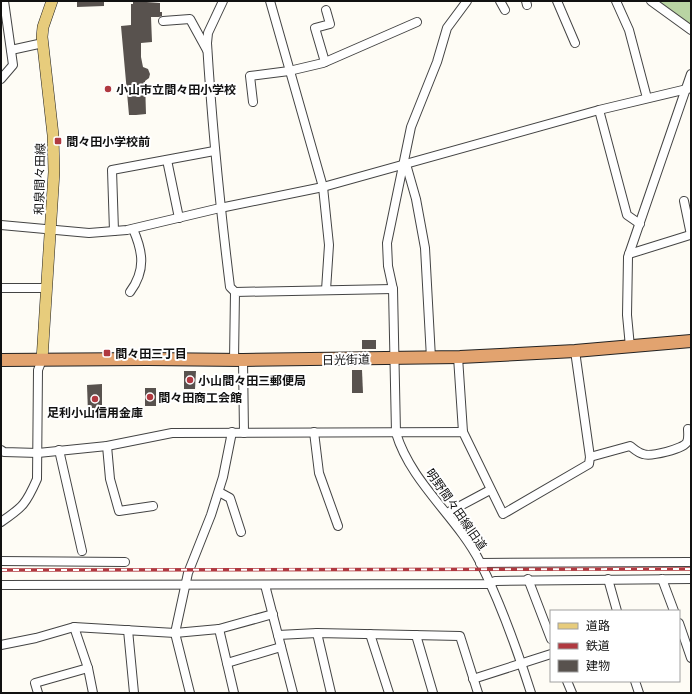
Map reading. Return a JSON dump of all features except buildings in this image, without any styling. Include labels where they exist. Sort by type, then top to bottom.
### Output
[{"type":"highway","name":"日光街道","points":[[1,360],[431,358],[575,351],[691,341]]},
{"type":"main road","name":"和泉間々田線","points":[[42,360],[51,230],[54,152],[43,43],[43,27],[52,1]]},
{"type":"street","points":[[1,79],[13,65],[4,1]]},
{"type":"street","points":[[223,1],[208,32],[208,51],[214,151],[230,288],[235,292],[393,289]]},
{"type":"street","points":[[270,1],[288,71],[323,187],[329,245],[326,290]]},
{"type":"street","name":"明野間々田線旧道","points":[[467,1],[447,28],[437,62],[411,127],[387,243],[388,266],[393,289],[396,433],[410,464],[447,513],[480,562],[522,664],[531,693]]},
{"type":"street","points":[[500,1],[505,10]]},
{"type":"street","points":[[557,1],[574,43]]},
{"type":"street","points":[[616,1],[629,30],[647,98]]},
{"type":"street","points":[[651,1],[691,30]]},
{"type":"street","points":[[325,62],[315,28],[330,24],[326,10]]},
{"type":"street","points":[[163,21],[190,19],[208,51]]},
{"type":"street","points":[[253,102],[250,76],[288,71],[325,62],[417,22]]},
{"type":"street","points":[[11,50],[43,43]]},
{"type":"street","points":[[630,347],[627,315],[629,254],[688,88],[691,74]]},
{"type":"street","points":[[1,224],[89,233],[133,229],[220,208],[323,187],[599,110],[688,88]]},
{"type":"street","points":[[599,110],[627,215],[640,224]]},
{"type":"street","points":[[114,231],[112,170],[214,151]]},
{"type":"street","points":[[167,160],[179,218]]},
{"type":"street","points":[[404,165],[416,199],[425,248],[431,358]]},
{"type":"street","points":[[629,254],[691,235],[684,201]]},
{"type":"street","points":[[130,292],[137,282],[141,263],[141,248],[133,229]]},
{"type":"street","points":[[1,288],[46,288]]},
{"type":"street","points":[[235,292],[244,432]]},
{"type":"street","points":[[458,357],[463,432],[503,514],[589,464],[590,457],[575,351]]},
{"type":"street","points":[[1,522],[22,507],[30,496],[37,479],[38,370],[42,360]]},
{"type":"street","points":[[590,457],[630,446],[642,454],[649,455],[673,450],[685,445],[688,441],[688,429]]},
{"type":"street","points":[[190,693],[175,633],[189,569],[223,477],[232,432]]},
{"type":"street","points":[[314,432],[319,473],[338,526]]},
{"type":"street","points":[[1,450],[4,452],[38,452],[107,446],[172,433],[463,432]]},
{"type":"street","points":[[107,446],[110,478],[119,511],[153,506]]},
{"type":"street","points":[[59,450],[82,551]]},
{"type":"street","points":[[447,513],[490,490]]},
{"type":"street","points":[[218,492],[230,498],[241,532]]},
{"type":"street","points":[[1,561],[125,562]]},
{"type":"street","points":[[480,562],[691,562]]},
{"type":"street","points":[[1,585],[490,584],[495,581],[528,579],[691,579]]},
{"type":"street","points":[[528,579],[550,636]]},
{"type":"street","points":[[662,579],[674,610]]},
{"type":"street","points":[[608,580],[617,610]]},
{"type":"street","points":[[265,585],[293,693]]},
{"type":"street","points":[[1,645],[36,638],[74,627],[175,633],[219,629],[273,614]]},
{"type":"street","points":[[74,627],[88,668],[93,693]]},
{"type":"street","points":[[680,628],[682,639],[691,658]]},
{"type":"street","points":[[219,629],[234,693]]},
{"type":"street","points":[[128,630],[134,693]]},
{"type":"street","points":[[278,634],[317,633],[460,636],[478,693]]},
{"type":"street","points":[[317,633],[331,693]]},
{"type":"street","points":[[370,634],[389,693]]},
{"type":"street","points":[[416,635],[433,693]]},
{"type":"street","points":[[227,663],[281,647]]},
{"type":"street","points":[[473,679],[550,654]]},
{"type":"street","points":[[38,693],[35,683],[88,668]]},
{"type":"street","points":[[567,682],[572,693]]},
{"type":"street","points":[[635,682],[639,693]]},
{"type":"green space","points":[[653,1],[691,1],[691,30]]},
{"type":"railway","points":[[1,570],[691,569]]},
{"type":"place","name":"小山市立間々田小学校","points":[[108,89]]},
{"type":"place","name":"間々田小学校前","points":[[58,141]]},
{"type":"place","name":"間々田三丁目","points":[[107,353]]},
{"type":"place","name":"小山間々田三郵便局","points":[[190,380]]},
{"type":"place","name":"間々田商工会館","points":[[150,397]]},
{"type":"place","name":"足利小山信用金庫","points":[[95,399]]}]
